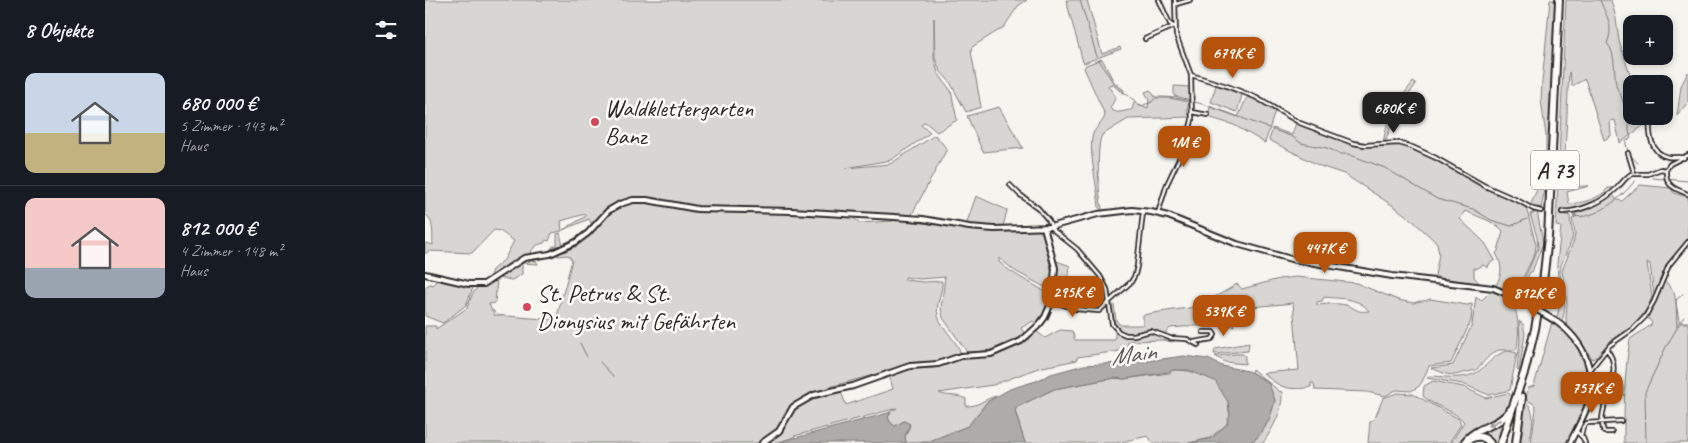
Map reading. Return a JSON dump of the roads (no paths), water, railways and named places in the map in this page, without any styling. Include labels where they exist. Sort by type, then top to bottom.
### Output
[{"type":"highway","name":"A 73","points":[[1501,443],[1519,397],[1535,328],[1546,252],[1559,0]]},
{"type":"highway","name":"A 73","points":[[1505,443],[1537,339],[1549,260],[1563,0]]},
{"type":"highway","points":[[1464,443],[1474,432],[1502,420],[1519,397]]},
{"type":"highway","points":[[1516,443],[1519,397]]},
{"type":"highway","points":[[1464,443],[1478,436],[1490,443]]},
{"type":"street","points":[[1158,213],[1167,184],[1188,138],[1192,112],[1191,75],[1178,43],[1174,27],[1159,0]]},
{"type":"street","points":[[1174,27],[1175,2],[1190,0]]},
{"type":"street","points":[[1145,39],[1174,27]]},
{"type":"street","points":[[1191,75],[1248,94],[1300,123],[1353,143],[1365,145],[1399,143],[1416,149],[1436,158],[1485,186],[1541,211]]},
{"type":"street","points":[[1192,112],[1208,115]]},
{"type":"street","points":[[1650,125],[1650,138],[1654,147],[1666,156],[1684,158]]},
{"type":"street","points":[[1628,153],[1634,173]]},
{"type":"street","points":[[1688,156],[1670,164],[1666,170],[1667,180],[1671,187],[1688,194]]},
{"type":"street","points":[[1563,212],[1583,208],[1614,191],[1627,177],[1634,173],[1648,174],[1661,169],[1666,170]]},
{"type":"street","points":[[1010,185],[1038,208],[1047,218],[1054,232],[1081,254],[1103,282],[1107,289],[1113,324],[1116,330],[1122,334],[1134,335],[1151,331],[1170,338],[1187,339],[1198,345]]},
{"type":"street","points":[[425,274],[452,281],[476,285],[485,284],[524,258],[550,254],[576,242],[585,236],[608,212],[620,204],[633,200],[654,201],[697,209],[792,210],[894,217],[983,229],[1044,227],[1098,214],[1121,211],[1158,213],[1237,244],[1291,259],[1391,276],[1505,291],[1566,329],[1578,342],[1585,355],[1590,370],[1589,398],[1585,412],[1570,443]]},
{"type":"street","points":[[1054,301],[1075,309],[1091,311],[1102,309],[1133,279],[1137,270],[1143,211]]},
{"type":"street","points":[[1044,227],[1055,268],[1054,301]]},
{"type":"street","points":[[1590,370],[1615,341],[1633,329],[1645,317],[1669,266],[1688,242]]},
{"type":"street","points":[[762,443],[779,431],[787,414],[793,407],[814,395],[853,386],[910,366],[938,364],[961,356],[991,354],[1013,346],[1026,338],[1043,321],[1061,290],[1067,284],[1082,281],[1103,282]]},
{"type":"street","points":[[1194,342],[1212,339],[1215,335],[1213,332],[1203,332]]},
{"type":"street","points":[[1607,349],[1611,354],[1613,369],[1602,423],[1604,432],[1612,432]]},
{"type":"street","points":[[1581,435],[1583,427],[1587,423],[1621,421]]},
{"type":"street","points":[[1576,431],[1581,435],[1585,443]]},
{"type":"waterway","points":[[1080,0],[1097,57]]},
{"type":"waterway","points":[[1600,0],[1610,26],[1607,43],[1614,59],[1617,89],[1620,92],[1629,122],[1631,138],[1626,141],[1627,147],[1631,156],[1638,163]]},
{"type":"waterway","points":[[1099,60],[1114,84],[1141,106],[1152,102],[1156,97],[1185,100],[1199,103],[1269,128]]},
{"type":"waterway","points":[[1271,129],[1293,137],[1301,143],[1327,148],[1341,154],[1348,154],[1385,168],[1437,199],[1473,209],[1491,220],[1511,226],[1527,219]]},
{"type":"waterway","points":[[1653,178],[1688,181]]},
{"type":"waterway","points":[[1573,216],[1581,217],[1599,211],[1623,194],[1635,181]]},
{"type":"waterway","points":[[1530,216],[1535,212],[1542,212]]},
{"type":"waterway","points":[[1563,213],[1569,215]]},
{"type":"waterway","points":[[1646,443],[1645,392],[1677,328],[1676,300],[1683,294]]},
{"type":"waterway","points":[[1678,324],[1684,317]]},
{"type":"waterway","points":[[1678,326],[1682,322],[1688,322]]},
{"type":"waterway","points":[[580,343],[587,357]]},
{"type":"waterway","points":[[600,362],[613,376]]},
{"type":"tunnel","points":[[1541,211],[1562,212]]},
{"type":"place","name":"Waldklettergarten Banz","points":[[595,122]]},
{"type":"place","name":"St. Petrus & St. Dionysius mit Gefährten","points":[[527,307]]},
{"type":"water label","name":"Main","points":[[1133,353]]}]
